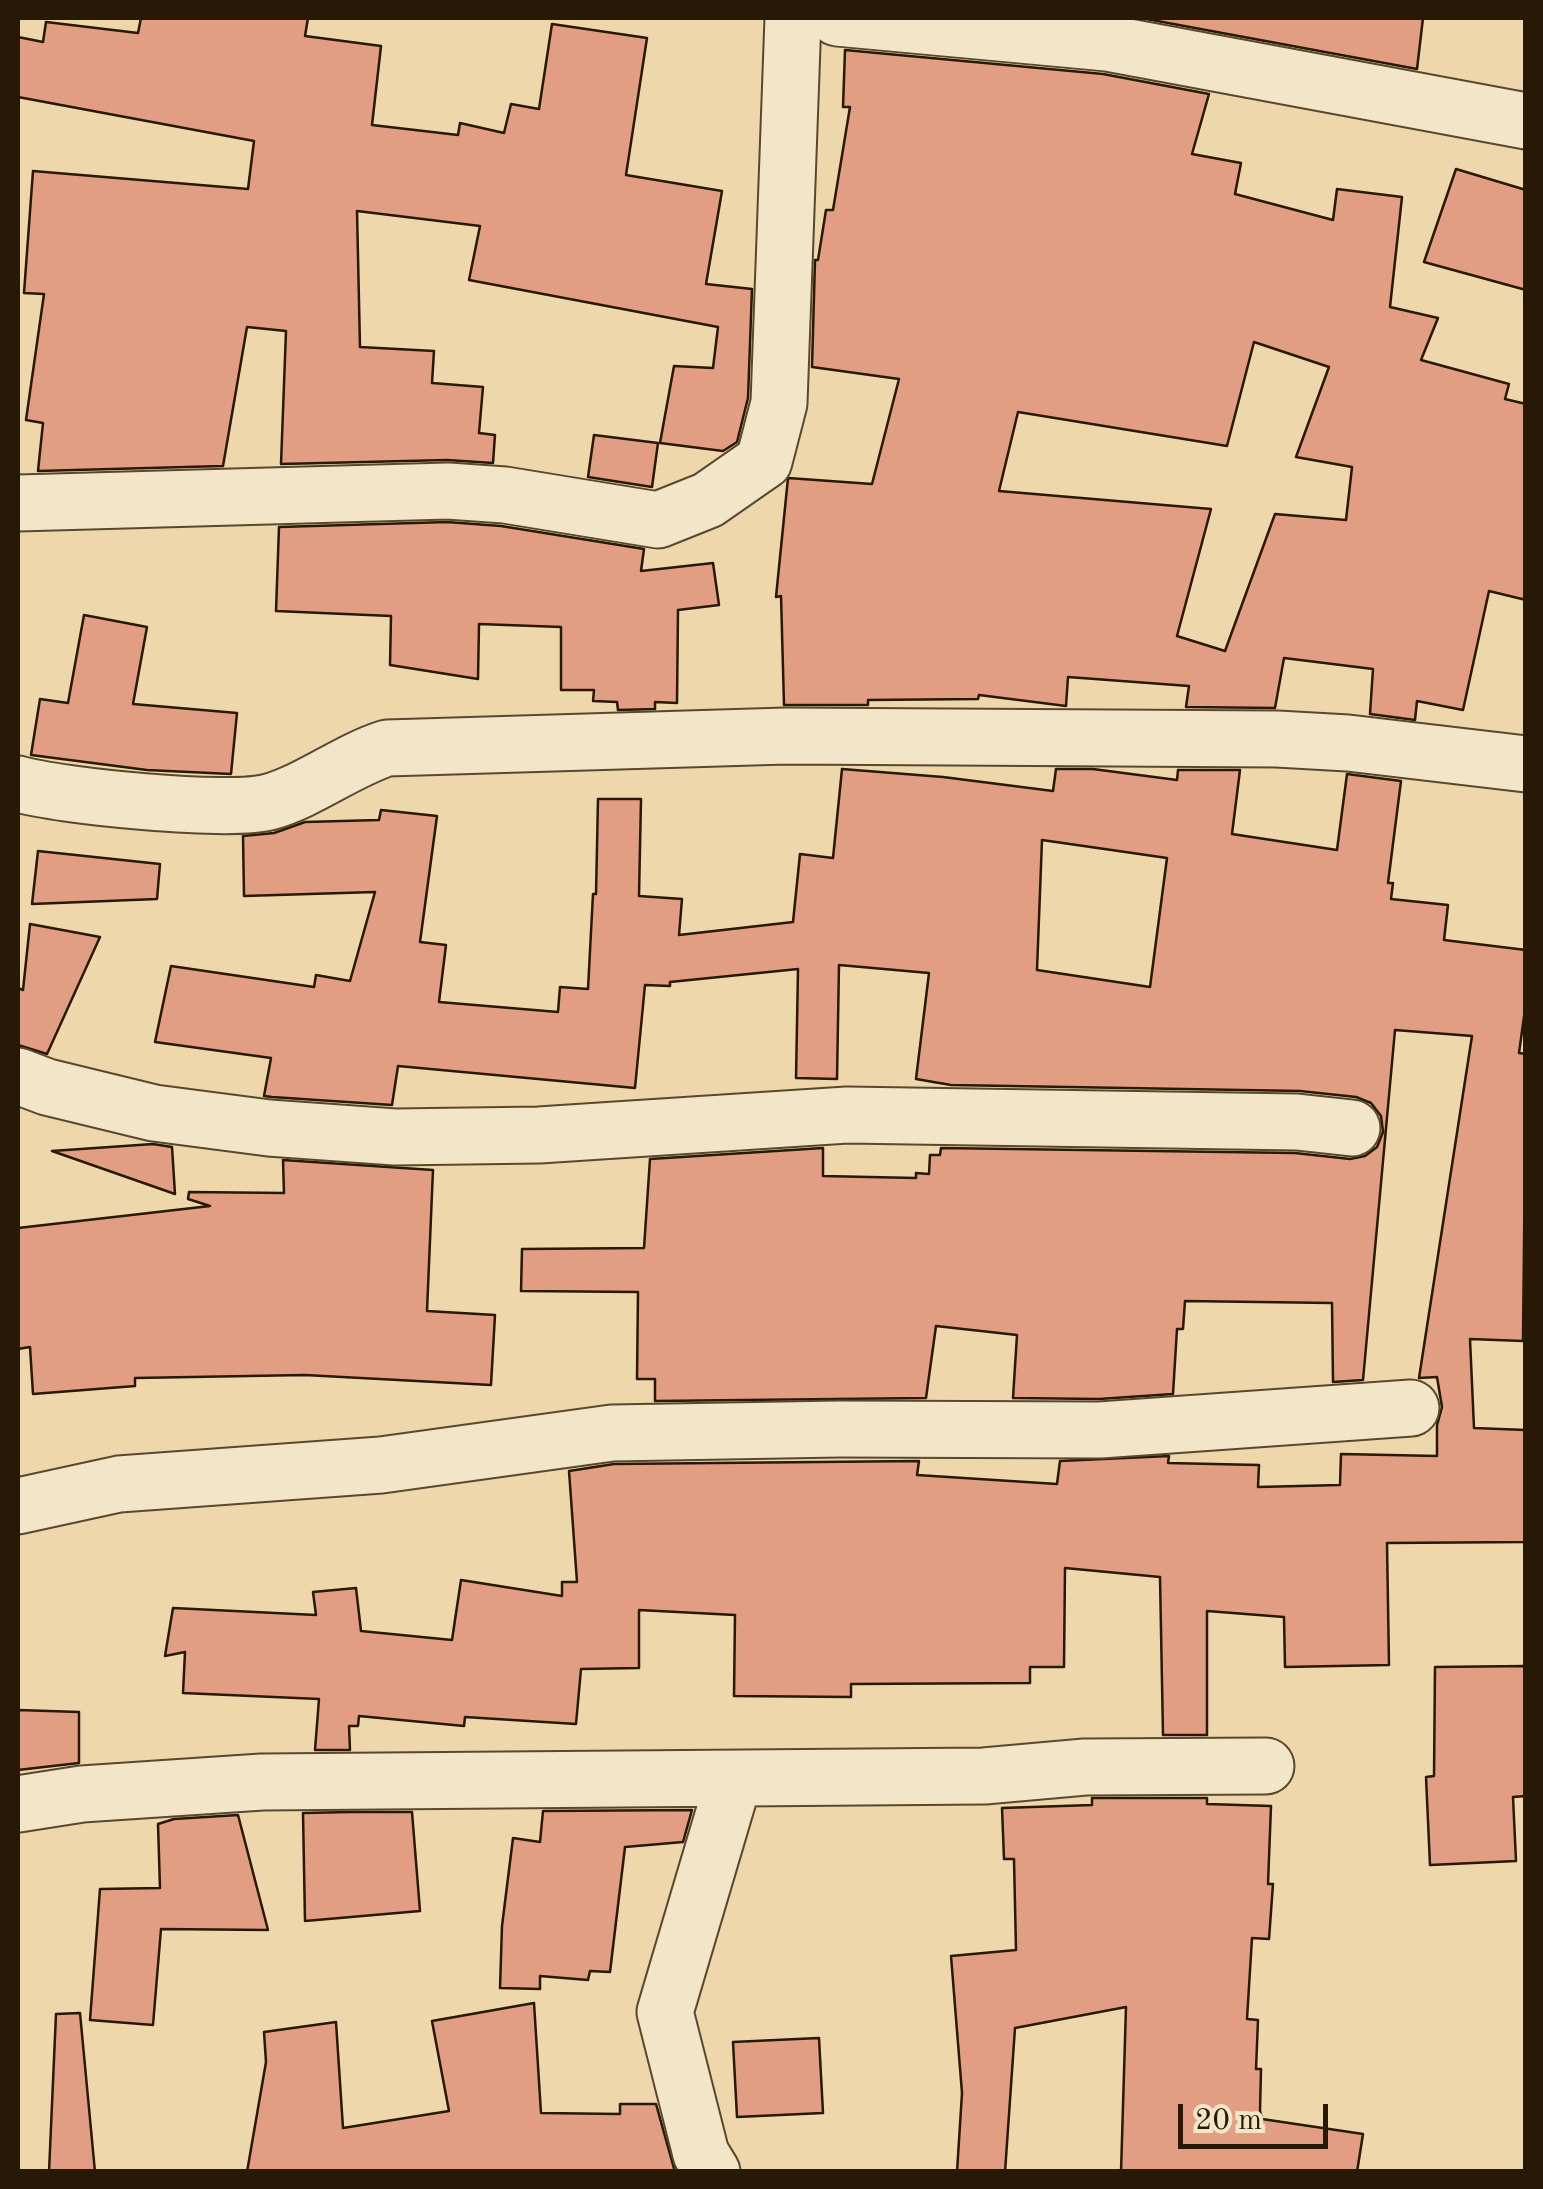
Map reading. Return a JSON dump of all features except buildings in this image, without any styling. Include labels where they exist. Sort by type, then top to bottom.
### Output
[{"type":"street","points":[[18,503],[448,490],[505,495],[658,520],[708,500],[764,461],[779,402],[794,18]]},
{"type":"street","points":[[837,18],[1108,44],[1526,121]]},
{"type":"street","points":[[18,784],[84,794],[229,806],[267,803],[387,748],[786,736],[1277,739],[1348,742],[1526,764]]},
{"type":"street","points":[[18,1076],[46,1087],[154,1114],[269,1128],[395,1136],[540,1135],[847,1115],[1297,1122],[1352,1128]]},
{"type":"street","points":[[18,1506],[119,1484],[381,1465],[612,1433],[1100,1430],[1411,1408]]},
{"type":"street","points":[[18,1804],[82,1794],[376,1778],[734,1780],[1266,1766]]},
{"type":"street","points":[[712,2172],[701,2154],[665,2012],[734,1780]]}]
